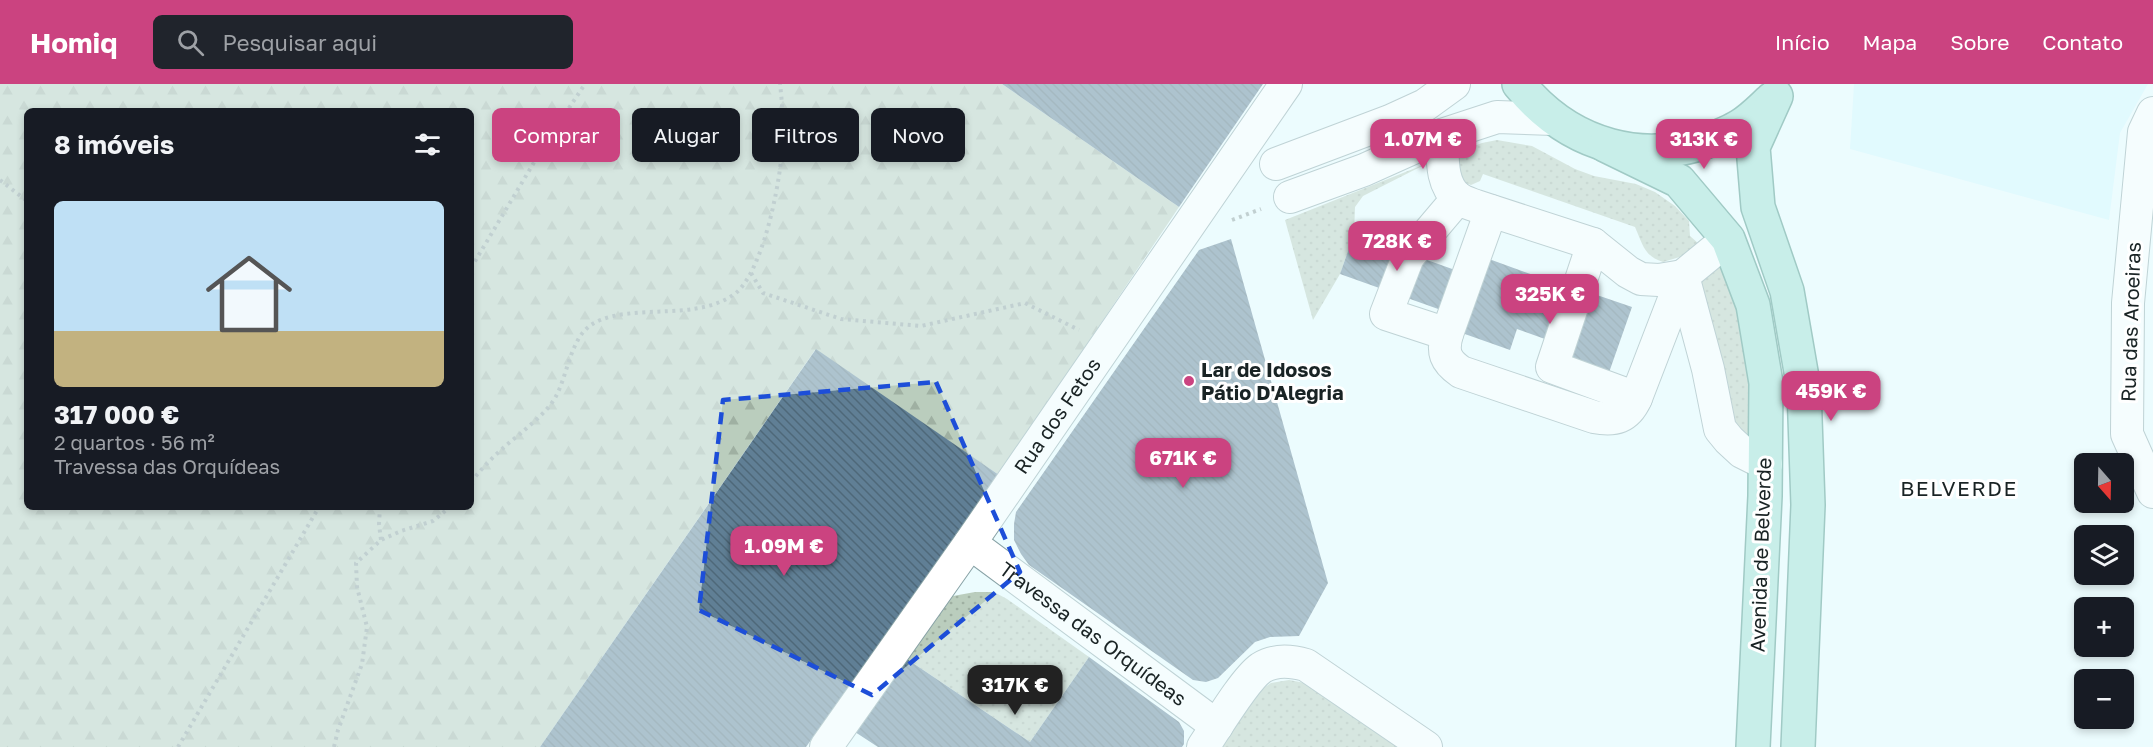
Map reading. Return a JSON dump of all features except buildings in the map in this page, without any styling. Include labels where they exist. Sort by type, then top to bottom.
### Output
[{"type":"main road","points":[[1519,84],[1552,119],[1577,134],[1605,145],[1651,152],[1698,146],[1740,127],[1780,90]]},
{"type":"main road","points":[[1780,90],[1754,147],[1758,207],[1787,291],[1804,389],[1808,505],[1798,747]]},
{"type":"main road","name":"Avenida de Belverde","points":[[1605,145],[1679,181],[1728,239],[1753,305],[1766,382],[1766,464],[1753,747]]},
{"type":"street","name":"Rua dos Fetos","points":[[826,747],[970,543],[1286,84]]},
{"type":"street","points":[[1276,164],[1390,122],[1425,105],[1454,84]]},
{"type":"street","name":"Rua das Aroeiras","points":[[2153,113],[2144,132],[2128,303],[2127,434],[2153,492]]},
{"type":"street","points":[[1290,197],[1364,170],[1442,135],[1497,117],[1552,119]]},
{"type":"street","points":[[1442,135],[1446,181],[1458,198],[1593,244],[1628,272],[1641,279],[1659,280],[1683,276]]},
{"type":"street","points":[[1447,334],[1386,314],[1408,257],[1458,198]]},
{"type":"street","points":[[1491,211],[1447,334],[1444,346],[1445,357],[1461,372],[1609,420],[1622,416],[1631,408],[1683,276],[1728,239]]},
{"type":"street","points":[[1593,244],[1552,367],[1636,398]]},
{"type":"street","points":[[1683,276],[1708,369],[1720,429],[1742,452],[1766,464]]},
{"type":"street","name":"Travessa das Orquídeas","points":[[970,543],[1210,737]]},
{"type":"street","points":[[1210,737],[1252,677],[1262,668],[1276,662],[1292,661],[1306,665],[1426,747]]},
{"type":"path","points":[[474,263],[545,144],[585,84]]},
{"type":"path","points":[[474,479],[501,450],[537,420],[555,399],[576,343],[590,326],[614,316],[694,309],[720,302],[736,293],[751,273],[761,251],[768,225],[781,162],[783,136],[780,84]]},
{"type":"path","points":[[0,180],[24,199]]},
{"type":"path","points":[[751,273],[763,293],[841,319],[921,326],[1024,303],[1107,344]]},
{"type":"path","points":[[178,747],[318,510]]},
{"type":"path","points":[[380,510],[381,540]]},
{"type":"path","points":[[334,747],[362,664],[366,637],[367,627],[357,588],[356,563],[381,540],[433,521],[446,510]]},
{"type":"highlighted area","points":[[936,382],[1020,572],[872,695],[699,610],[723,400]]},
{"type":"shaded area","points":[[1854,84],[2148,84],[2120,133],[2109,220],[1850,149]]},
{"type":"green space","points":[[0,84],[1002,84],[1179,207],[999,475],[815,350],[540,747],[0,747]]},
{"type":"green space","points":[[1497,140],[1532,146],[1575,169],[1594,176],[1636,184],[1655,192],[1675,206],[1689,221],[1690,236],[1699,244],[1683,256],[1663,262],[1648,253],[1635,227],[1483,174],[1480,181],[1471,185],[1462,182],[1455,157],[1458,152]]},
{"type":"green space","points":[[1428,163],[1363,196],[1355,207],[1354,234],[1340,274],[1313,320],[1285,220]]},
{"type":"green space","points":[[1718,261],[1740,311],[1752,386],[1754,438],[1744,440],[1731,422],[1699,280]]},
{"type":"green space","points":[[975,592],[994,592],[1007,599],[1089,657],[1030,742],[904,657],[944,603],[953,596]]},
{"type":"green space","points":[[1289,680],[1305,683],[1403,747],[1221,747],[1262,689],[1271,683]]},
{"type":"place","name":"Lar de Idosos Pátio D'Alegria","points":[[1189,381]]},
{"type":"district","name":"BELVERDE","points":[[1959,489]]}]
